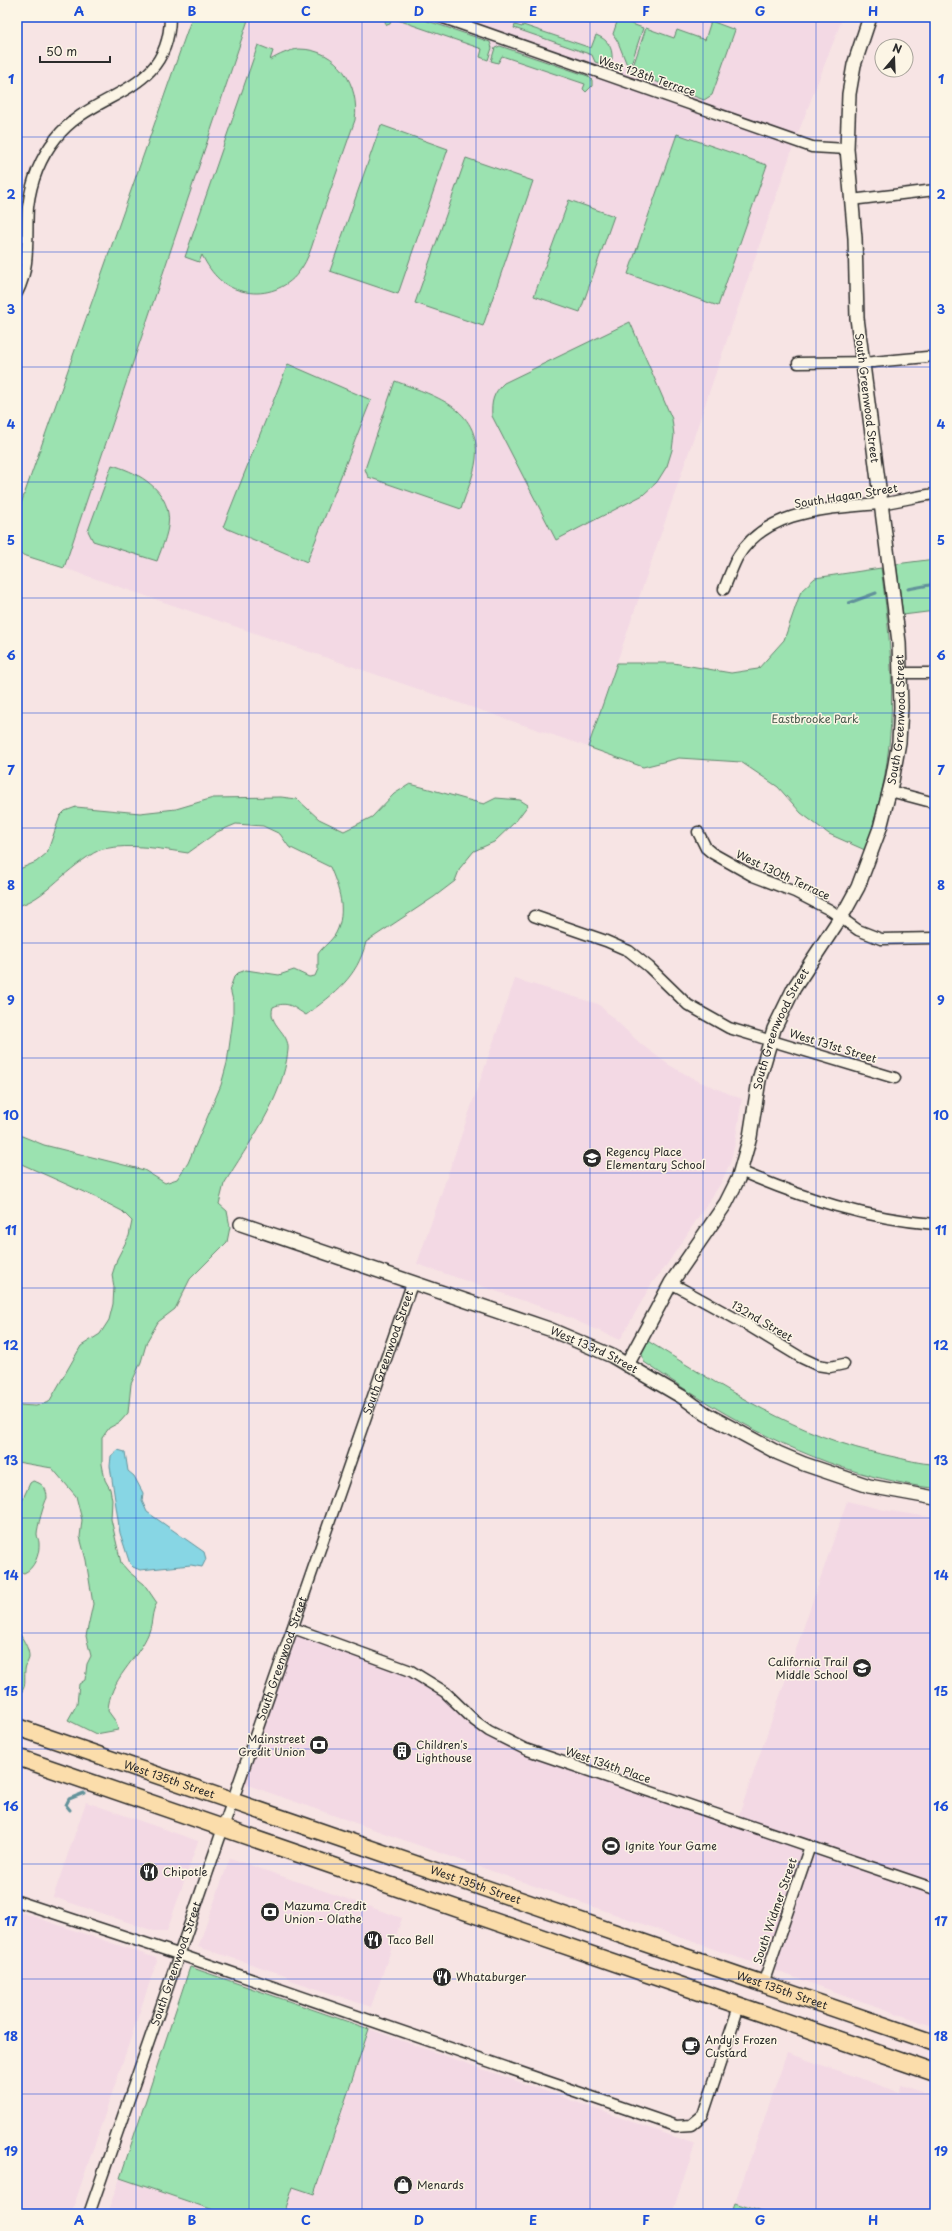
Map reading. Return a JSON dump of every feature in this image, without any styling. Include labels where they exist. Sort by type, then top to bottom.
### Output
[{"type":"main road","name":"West 135th Street","points":[[17,1727],[233,1800],[935,2043]]},
{"type":"main road","points":[[17,1757],[935,2073]]},
{"type":"street","points":[[17,293],[24,279],[26,266],[28,207],[31,190],[40,162],[56,137],[72,122],[90,108],[132,87],[154,67],[167,43],[170,17]]},
{"type":"street","name":"West 128th Terrace","points":[[441,17],[812,147],[847,148]]},
{"type":"street","name":"South Greenwood Street","points":[[627,1365],[671,1283],[726,1203],[740,1171],[750,1137],[758,1080],[770,1039],[783,1007],[794,988],[840,918],[858,887],[867,867],[890,792],[899,742],[900,673],[896,615],[857,318],[855,238],[847,148],[846,117],[854,66],[870,17]]},
{"type":"street","points":[[851,200],[935,190]]},
{"type":"street","points":[[798,363],[927,357]]},
{"type":"street","name":"South Hagan Street","points":[[724,589],[737,558],[745,547],[771,525],[804,512],[881,504],[935,494]]},
{"type":"street","points":[[900,673],[935,673]]},
{"type":"street","points":[[890,792],[935,803]]},
{"type":"street","name":"West 130th Terrace","points":[[698,832],[706,848],[712,853],[753,876],[795,892],[858,930],[881,939],[935,938]]},
{"type":"street","name":"West 131st Street","points":[[534,916],[606,941],[629,951],[649,967],[688,1005],[729,1028],[770,1039],[896,1078]]},
{"type":"street","points":[[740,1171],[794,1193],[854,1212],[905,1222],[935,1224]]},
{"type":"street","name":"West 133rd Street","points":[[241,1224],[412,1284],[549,1329],[627,1365],[684,1398],[706,1414],[778,1453],[834,1475],[869,1486],[935,1498]]},
{"type":"street","name":"132nd Street","points":[[671,1283],[749,1326],[800,1357],[817,1364],[830,1367],[844,1364]]},
{"type":"street","name":"South Greenwood Street","points":[[89,2214],[178,1954],[412,1284]]},
{"type":"street","name":"West 134th Place","points":[[292,1628],[411,1671],[445,1692],[475,1721],[489,1731],[525,1749],[935,1889]]},
{"type":"street","name":"South Widmer Street","points":[[763,1984],[810,1846]]},
{"type":"street","points":[[17,1901],[178,1954],[676,2126],[691,2125],[703,2115],[739,2006]]},
{"type":"shaded area","points":[[249,17],[843,17],[795,141],[588,747],[64,568]]},
{"type":"shaded area","name":"Regency Place Elementary School","points":[[515,979],[598,1004],[642,1045],[669,1065],[698,1081],[742,1099],[735,1143],[730,1163],[721,1183],[664,1269],[652,1283],[620,1340],[556,1312],[417,1264]]},
{"type":"shaded area","name":"California Trail Middle School","points":[[847,1501],[884,1510],[935,1518],[935,1886],[738,1818]]},
{"type":"shaded area","points":[[293,1628],[411,1671],[504,1739],[935,1887],[935,2027],[239,1782]]},
{"type":"shaded area","points":[[86,1802],[198,1841],[167,1931],[154,1931],[53,1897]]},
{"type":"shaded area","points":[[230,1858],[402,1918],[371,2007],[291,1980],[285,1975],[198,1947]]},
{"type":"shaded area","points":[[17,1911],[156,1958],[157,1961],[71,2214],[17,2214]]},
{"type":"shaded area","points":[[369,2029],[695,2144],[672,2214],[284,2214],[293,2186],[314,2194]]},
{"type":"shaded area","points":[[787,2053],[899,2092],[902,2084],[935,2096],[935,2214],[768,2214],[735,2203]]},
{"type":"shaded area","points":[[120,2178],[225,2214],[107,2214]]},
{"type":"green space","points":[[192,17],[249,17],[64,568],[17,553],[17,515]]},
{"type":"green space","points":[[386,17],[416,17],[490,42],[492,48],[488,60],[480,57],[482,49],[392,18],[390,24],[387,25],[385,22]]},
{"type":"green space","points":[[618,19],[643,28],[629,70],[618,42],[613,34]]},
{"type":"green space","points":[[711,21],[735,30],[712,95],[704,100],[631,72],[646,28],[674,38],[677,30],[705,40]]},
{"type":"green space","points":[[515,25],[522,27],[523,25],[591,48],[596,35],[606,41],[610,47],[612,59],[605,65],[595,62],[592,55],[514,28]]},
{"type":"green space","points":[[258,45],[273,51],[270,60],[299,49],[325,55],[344,71],[354,94],[356,107],[355,120],[306,261],[293,278],[282,287],[268,292],[253,293],[238,290],[225,284],[210,269],[202,255],[199,262],[185,257]]},
{"type":"green space","points":[[500,46],[588,76],[592,80],[592,86],[586,92],[583,89],[585,84],[502,56],[498,63],[491,61],[495,48]]},
{"type":"green space","points":[[381,125],[448,149],[398,294],[330,271]]},
{"type":"green space","points":[[677,134],[767,165],[718,306],[628,274]]},
{"type":"green space","points":[[466,158],[533,181],[483,326],[415,303]]},
{"type":"green space","points":[[569,200],[614,216],[580,312],[534,296]]},
{"type":"green space","points":[[630,322],[672,419],[674,435],[672,450],[667,466],[657,482],[643,495],[556,540],[492,416],[492,406],[495,394],[504,383]]},
{"type":"green space","points":[[288,364],[371,400],[307,562],[223,527]]},
{"type":"green space","points":[[395,381],[438,398],[462,415],[471,427],[475,441],[476,459],[472,478],[461,509],[368,477],[365,469]]},
{"type":"green space","points":[[112,465],[129,471],[147,481],[161,495],[165,503],[169,519],[166,537],[157,561],[93,541],[88,531]]},
{"type":"green space","points":[[935,559],[935,611],[903,615],[896,564]]},
{"type":"green space","name":"Eastbrooke Park","points":[[881,568],[889,641],[891,710],[889,744],[884,779],[876,814],[865,850],[829,834],[801,813],[778,787],[741,762],[679,758],[643,767],[588,747],[617,663],[673,663],[731,673],[758,669],[784,640],[801,591],[815,578]]},
{"type":"green space","points":[[410,784],[484,804],[496,798],[520,800],[528,805],[516,821],[494,842],[474,851],[460,868],[455,881],[434,897],[366,942],[357,966],[344,984],[306,1015],[291,1006],[283,1004],[273,1007],[273,1019],[286,1038],[288,1044],[285,1068],[264,1120],[224,1184],[219,1204],[227,1211],[230,1227],[227,1242],[190,1279],[175,1309],[158,1322],[147,1341],[141,1362],[131,1384],[128,1413],[120,1422],[109,1428],[102,1438],[102,1464],[105,1480],[110,1489],[112,1500],[111,1519],[121,1563],[129,1572],[144,1584],[157,1603],[149,1632],[144,1642],[113,1689],[108,1711],[116,1722],[118,1730],[96,1734],[68,1720],[77,1704],[79,1684],[85,1680],[87,1664],[91,1656],[86,1636],[93,1604],[86,1560],[80,1537],[82,1520],[76,1496],[52,1468],[17,1462],[17,1405],[36,1406],[49,1402],[81,1346],[100,1334],[109,1320],[113,1304],[114,1287],[112,1275],[117,1259],[129,1236],[132,1221],[122,1211],[97,1198],[17,1162],[17,1134],[44,1145],[144,1170],[165,1183],[177,1179],[188,1163],[221,1085],[227,1063],[233,1019],[233,1001],[230,988],[234,977],[238,973],[246,970],[279,975],[294,970],[309,977],[315,976],[318,969],[318,954],[336,933],[341,916],[341,908],[339,891],[330,867],[289,847],[280,834],[263,826],[236,824],[217,832],[188,853],[157,848],[135,847],[114,847],[99,850],[82,861],[36,898],[17,906],[17,870],[36,862],[47,853],[60,816],[65,811],[76,807],[140,813],[176,809],[213,798],[281,797],[297,799],[319,819],[344,831],[372,817],[394,794]]},
{"type":"green space","points":[[646,1340],[734,1393],[793,1424],[856,1448],[912,1461],[935,1464],[935,1488],[875,1477],[844,1468],[813,1457],[755,1430],[699,1398],[644,1362],[642,1353]]},
{"type":"green space","points":[[33,1481],[43,1486],[46,1491],[47,1498],[37,1531],[39,1547],[36,1561],[28,1571],[24,1573],[17,1571],[17,1512],[30,1483]]},
{"type":"green space","points":[[17,1629],[27,1647],[29,1654],[25,1668],[24,1686],[20,1694],[17,1694]]},
{"type":"green space","points":[[190,1967],[369,2029],[314,2194],[293,2187],[284,2214],[225,2214],[120,2178]]},
{"type":"green space","points":[[735,2203],[768,2214],[731,2214]]},
{"type":"water","points":[[118,1450],[125,1452],[128,1471],[134,1476],[143,1493],[142,1501],[147,1512],[204,1552],[206,1559],[202,1567],[191,1565],[140,1570],[130,1564],[120,1533],[110,1466],[111,1456]]},
{"type":"waterway","points":[[908,589],[935,584]]},
{"type":"waterway","points":[[849,603],[876,593]]},
{"type":"waterway","points":[[70,1810],[66,1805],[69,1799],[84,1793]]},
{"type":"place","name":"Regency Place Elementary School","points":[[592,1158]]},
{"type":"place","name":"California Trail Middle School","points":[[862,1668]]},
{"type":"place","name":"Mainstreet Credit Union","points":[[319,1745]]},
{"type":"place","name":"Children's Lighthouse","points":[[402,1751]]},
{"type":"place","name":"Ignite Your Game","points":[[611,1846]]},
{"type":"place","name":"Chipotle","points":[[149,1872]]},
{"type":"place","name":"Mazuma Credit Union - Olathe","points":[[270,1912]]},
{"type":"place","name":"Taco Bell","points":[[373,1940]]},
{"type":"place","name":"Whataburger","points":[[442,1977]]},
{"type":"place","name":"Andy's Frozen Custard","points":[[691,2046]]},
{"type":"place","name":"Menards","points":[[403,2185]]}]
